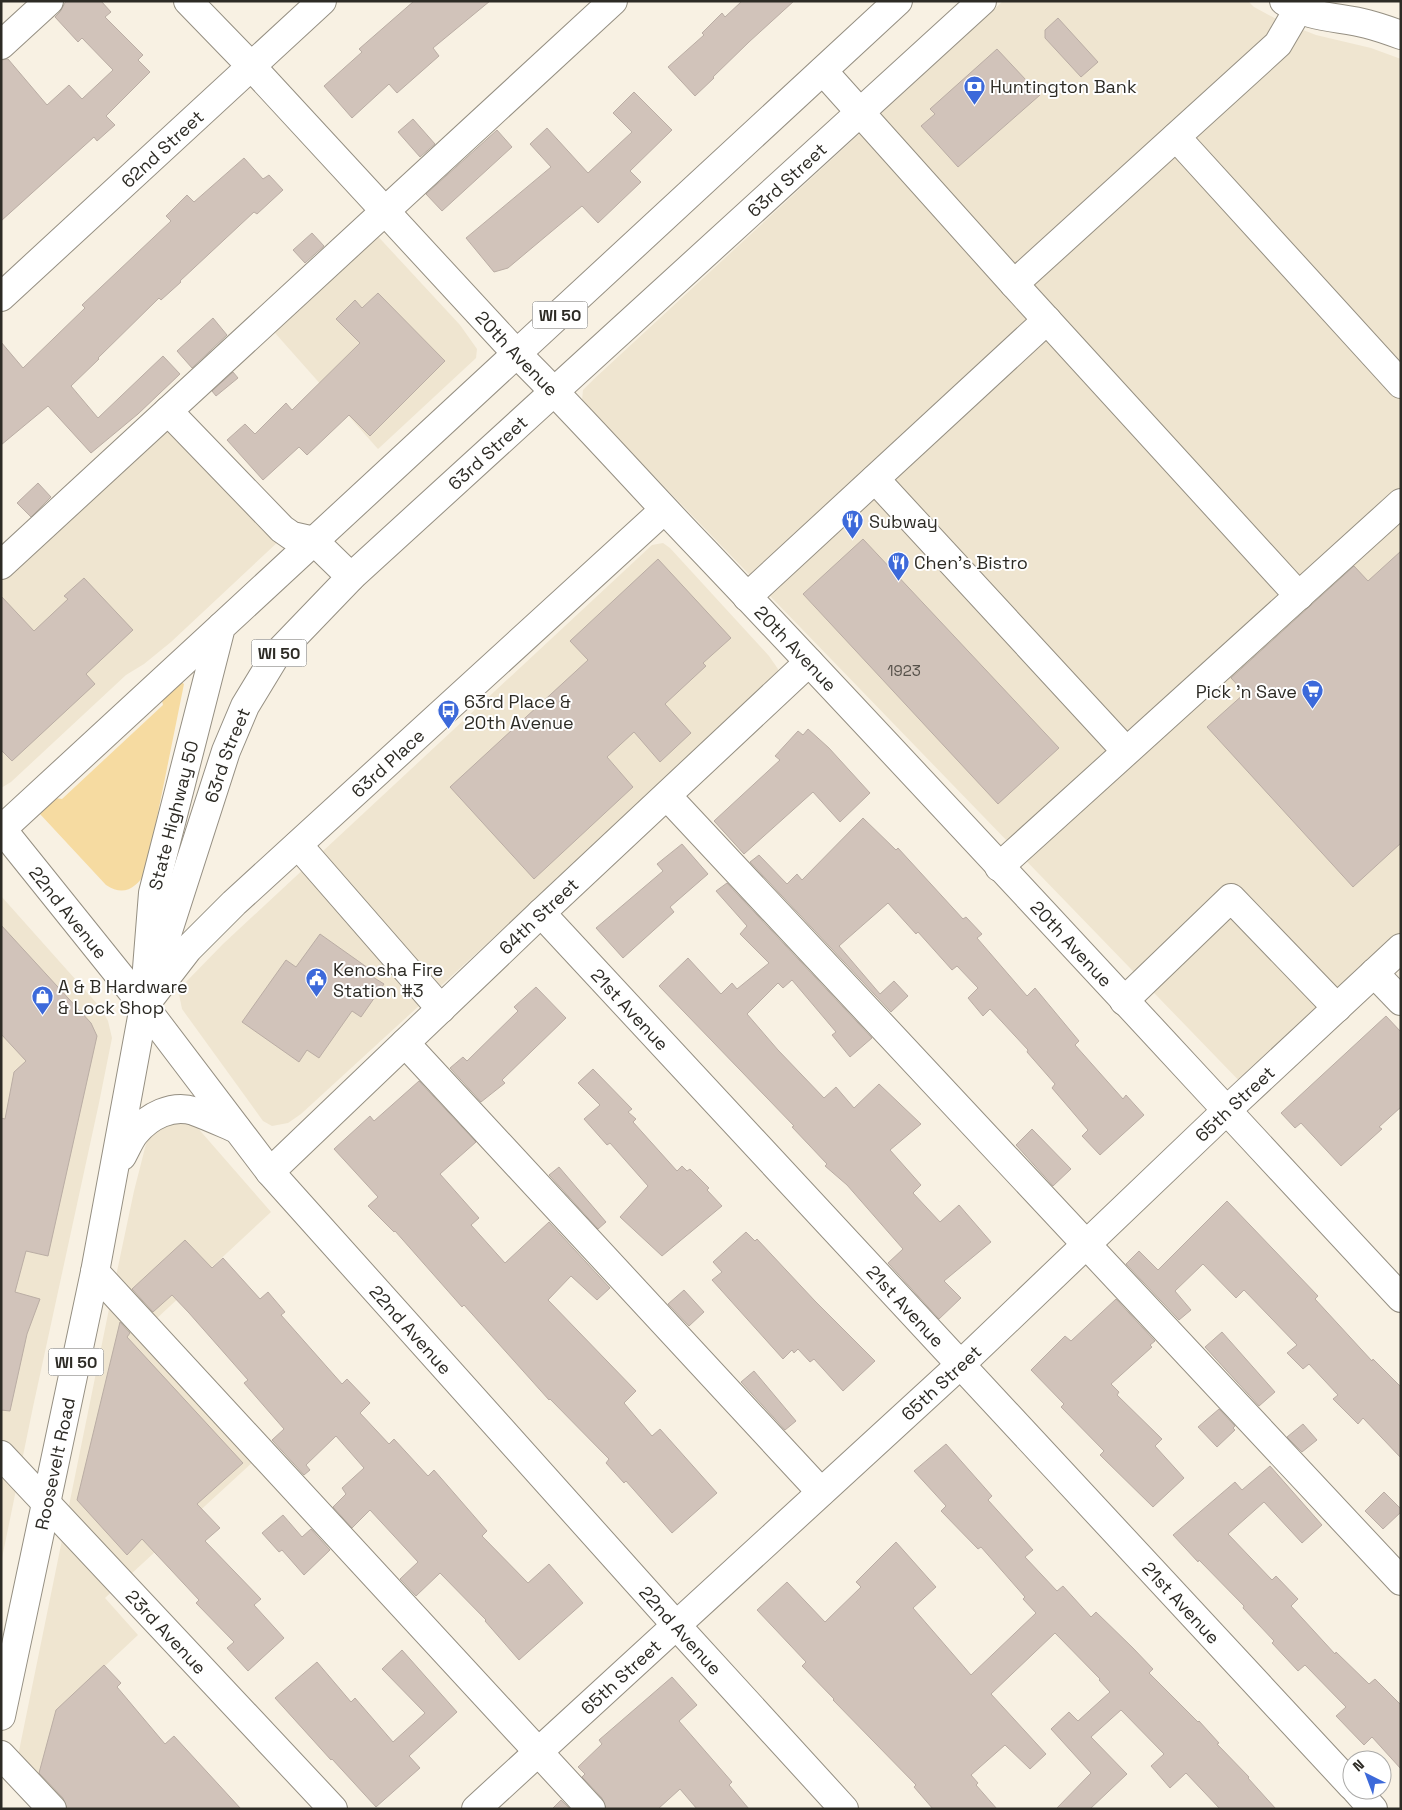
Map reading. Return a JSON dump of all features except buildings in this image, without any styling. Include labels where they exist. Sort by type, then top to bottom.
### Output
[{"type":"street","points":[[1,44],[49,1]]},
{"type":"street","name":"20th Avenue","points":[[188,1],[251,66],[517,354],[810,662],[1401,1298]]},
{"type":"street","name":"62nd Street","points":[[1,297],[322,1]]},
{"type":"street","points":[[1,565],[613,1]]},
{"type":"street","name":"WI 50","points":[[221,628],[898,1]]},
{"type":"street","name":"63rd Street","points":[[144,1006],[226,751],[245,706],[276,655],[351,577],[982,1]]},
{"type":"street","points":[[1014,284],[1278,44],[1292,5],[1315,14],[1368,24],[1401,35]]},
{"type":"street","points":[[823,71],[1014,284],[1299,596]]},
{"type":"street","points":[[1176,137],[1401,384]]},
{"type":"street","points":[[747,597],[1047,320]]},
{"type":"street","points":[[168,410],[282,529],[292,536],[314,541],[351,577]]},
{"type":"street","points":[[875,479],[1126,751]]},
{"type":"street","points":[[999,866],[1401,503]]},
{"type":"street","name":"63rd Place","points":[[144,1006],[188,949],[234,903],[664,510]]},
{"type":"street","points":[[2,829],[221,628]]},
{"type":"street","name":"State Highway 50","points":[[144,1006],[153,893],[221,628]]},
{"type":"street","name":"64th Street","points":[[270,1172],[810,662]]},
{"type":"street","points":[[667,796],[1401,1581]]},
{"type":"street","name":"22nd Avenue","points":[[2,829],[144,1006],[270,1172],[676,1625],[844,1809]]},
{"type":"street","points":[[298,845],[441,1009]]},
{"type":"street","points":[[1124,1001],[1231,898],[1337,1008]]},
{"type":"street","name":"21st Avenue","points":[[541,914],[1342,1775]]},
{"type":"street","name":"65th Street","points":[[476,1809],[960,1365],[1226,1111],[1401,948]]},
{"type":"street","points":[[1374,973],[1401,1001]]},
{"type":"street","name":"Roosevelt Road","points":[[1,1716],[96,1272],[144,1006]]},
{"type":"street","points":[[405,1043],[821,1492]]},
{"type":"street","points":[[114,1171],[134,1134],[146,1122],[163,1112],[179,1109],[192,1110],[237,1128]]},
{"type":"street","points":[[96,1272],[591,1809]]},
{"type":"street","name":"23rd Avenue","points":[[1,1454],[333,1809]]},
{"type":"street","points":[[1,1756],[52,1809]]},
{"type":"shaded area","points":[[1003,1],[1248,1],[1254,7],[1280,21],[1316,35],[1371,48],[1401,59],[1401,948],[1248,1090],[582,400],[583,390],[594,379]]},
{"type":"shaded area","points":[[372,230],[460,325],[477,349],[476,358],[378,449],[268,325]]},
{"type":"shaded area","points":[[181,405],[295,526],[171,642],[144,664],[126,675],[11,782],[1,788],[1,568]]},
{"type":"shaded area","points":[[663,543],[670,548],[769,656],[778,669],[778,677],[301,1114],[288,1123],[272,1126],[263,1121],[182,1009],[179,994],[184,984],[223,944],[652,545]]},
{"type":"shaded area","points":[[178,680],[184,684],[146,872],[129,889],[112,889],[106,885],[37,809],[55,798],[62,799],[163,705],[161,696]]},
{"type":"shaded area","points":[[1,896],[100,1007],[108,1021],[112,1038],[1,1563]]},
{"type":"shaded area","points":[[188,1121],[196,1126],[271,1212],[140,1334],[255,1460],[105,1598],[138,1635],[59,1709],[102,1809],[67,1809],[18,1756],[108,1314],[134,1191],[147,1140],[158,1125]]},
{"type":"place","name":"Huntington Bank","points":[[974,105]]},
{"type":"place","name":"Subway","points":[[853,540]]},
{"type":"place","name":"Chen's Bistro","points":[[898,581]]},
{"type":"place","name":"Pick 'n Save","points":[[1313,710]]},
{"type":"place","name":"63rd Place & 20th Avenue","points":[[448,730]]},
{"type":"place","name":"Kenosha Fire Station #3","points":[[317,998]]},
{"type":"place","name":"A & B Hardware & Lock Shop","points":[[42,1015]]}]
